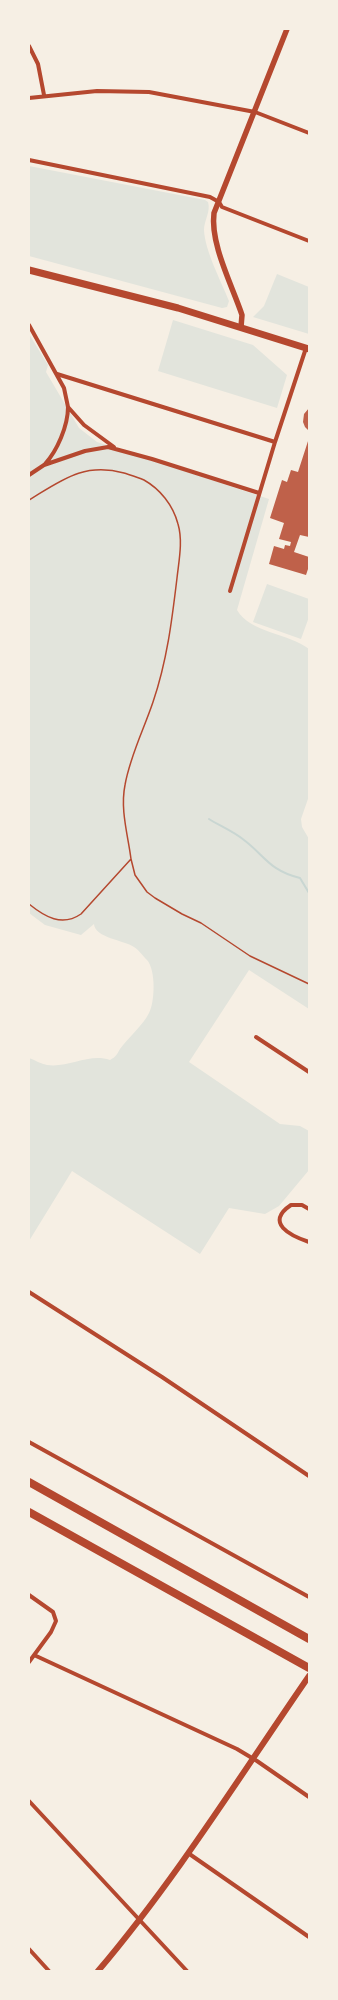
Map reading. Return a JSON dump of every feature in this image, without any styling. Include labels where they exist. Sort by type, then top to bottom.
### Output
[{"type":"highway","points":[[29,1482],[305,1637]]},
{"type":"highway","points":[[29,1512],[309,1668]]},
{"type":"main road","points":[[29,270],[178,308],[308,348]]},
{"type":"main road","points":[[98,1971],[140,1920],[309,1676]]},
{"type":"street","points":[[241,327],[242,315],[217,246],[213,230],[214,213],[287,29]]},
{"type":"street","points":[[29,46],[38,64],[44,95]]},
{"type":"street","points":[[29,98],[44,95],[98,90],[149,92],[254,112],[309,133]]},
{"type":"street","points":[[29,160],[210,197],[219,202],[222,207],[309,242]]},
{"type":"street","points":[[29,325],[64,388],[68,406],[66,422],[54,452],[44,465]]},
{"type":"street","points":[[230,591],[275,442],[308,348]]},
{"type":"street","points":[[57,374],[275,442]]},
{"type":"street","points":[[68,406],[84,425],[116,448]]},
{"type":"street","points":[[29,475],[44,465],[85,451],[101,447],[116,448],[259,493]]},
{"type":"street","points":[[256,1037],[309,1072]]},
{"type":"street","points":[[309,1209],[302,1205],[291,1205],[282,1213],[280,1218],[282,1228],[286,1232],[309,1242]]},
{"type":"street","points":[[29,1292],[162,1377],[309,1476]]},
{"type":"street","points":[[29,1442],[309,1597]]},
{"type":"street","points":[[29,1662],[51,1632],[56,1622],[53,1612],[31,1597]]},
{"type":"street","points":[[34,1655],[207,1734],[253,1758],[309,1797]]},
{"type":"street","points":[[29,1801],[187,1971]]},
{"type":"street","points":[[187,1852],[309,1937]]},
{"type":"street","points":[[29,1949],[49,1971]]},
{"type":"path","points":[[29,500],[74,474],[88,470],[109,470],[136,477],[153,486],[167,500],[178,522],[180,545],[171,634],[153,702],[131,762],[125,784],[123,805],[131,859],[135,875],[147,892],[156,898],[182,914],[201,923],[250,956],[309,984]]},
{"type":"path","points":[[29,904],[53,920],[61,921],[74,918],[81,914],[97,894],[131,859]]},
{"type":"shaded area","points":[[29,166],[205,200],[208,202],[209,209],[204,230],[205,238],[210,256],[229,301],[227,307],[222,308],[29,256]]},
{"type":"shaded area","points":[[277,274],[309,287],[309,334],[253,317],[264,306]]},
{"type":"shaded area","points":[[173,320],[253,345],[287,375],[277,408],[158,371]]},
{"type":"shaded area","points":[[29,334],[48,365],[46,372],[79,428],[97,442],[269,499],[237,610],[243,618],[251,624],[291,639],[309,649],[309,796],[301,819],[302,827],[309,839],[309,1009],[249,970],[189,1062],[280,1124],[300,1126],[309,1131],[309,1170],[279,1206],[265,1214],[229,1208],[200,1254],[72,1171],[29,1241],[29,1058],[47,1065],[63,1064],[94,1058],[112,1059],[147,1017],[151,1008],[154,986],[150,965],[141,953],[134,947],[104,936],[99,933],[94,924],[81,935],[45,925],[29,913]]},
{"type":"shaded area","points":[[267,584],[309,599],[309,617],[301,639],[253,622]]},
{"type":"building","points":[[309,408],[309,431],[303,422],[304,414]]},
{"type":"building","points":[[309,438],[309,537],[300,535],[294,552],[309,557],[309,566],[306,575],[269,564],[274,546],[284,549],[285,545],[290,546],[291,542],[279,539],[284,523],[270,518],[282,480],[287,482],[291,470],[298,472]]},
{"type":"waterway","points":[[209,819],[240,837],[275,867],[290,875],[300,878],[309,893]]}]
